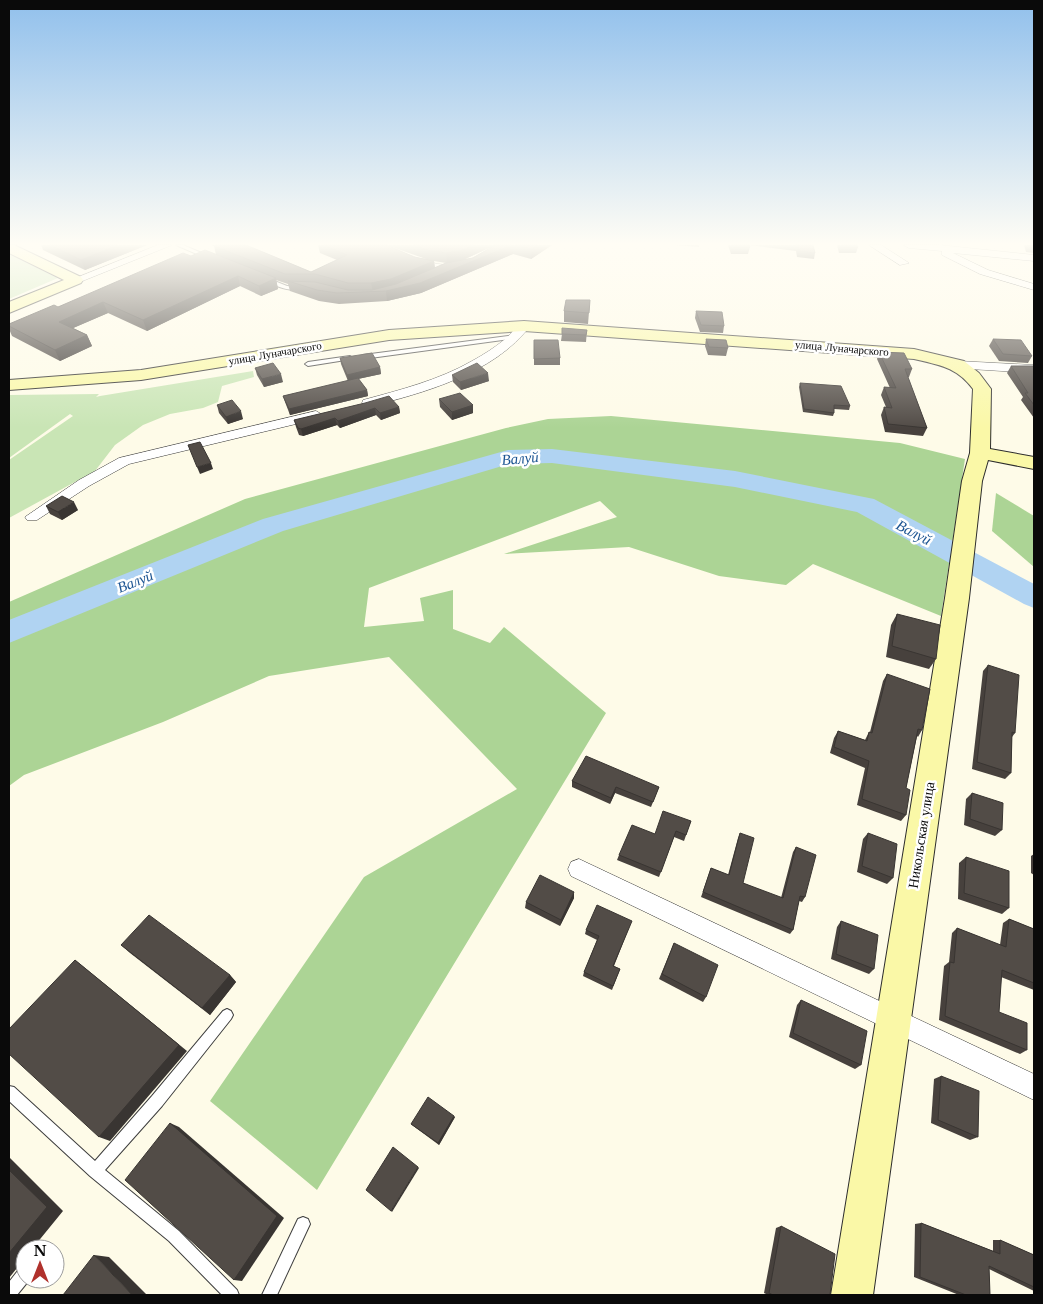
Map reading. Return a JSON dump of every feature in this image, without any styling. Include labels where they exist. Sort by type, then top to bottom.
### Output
[{"type":"main road","name":"улица Луначарского","points":[[9,384],[141,374],[389,335],[520,331],[914,354],[958,365],[973,377]]},
{"type":"main road","name":"Никольская улица","points":[[852,1295],[957,598],[972,482],[980,452],[983,399],[982,389],[973,377]]},
{"type":"main road","points":[[980,452],[1034,463]]},
{"type":"street","points":[[356,406],[408,392],[479,362],[520,331]]},
{"type":"street","name":"улица Луначарского","points":[[958,365],[1034,369]]},
{"type":"street","points":[[32,517],[84,483],[124,461],[330,412]]},
{"type":"street","points":[[579,869],[1034,1086]]},
{"type":"lane","points":[[308,364],[520,331]]},
{"type":"lane","points":[[95,1172],[157,1101],[227,1015]]},
{"type":"lane","points":[[9,1092],[95,1172],[174,1236],[232,1295]]},
{"type":"lane","points":[[269,1295],[303,1224]]},
{"type":"green space","points":[[253,371],[254,377],[222,386],[218,402],[203,408],[170,414],[143,425],[115,445],[95,471],[9,518],[9,460],[73,416],[70,414],[9,458],[9,395],[99,394],[96,397]]},
{"type":"green space","points":[[611,416],[900,443],[965,459],[941,616],[813,564],[786,585],[719,576],[629,547],[504,554],[617,517],[600,501],[369,588],[364,627],[424,621],[420,598],[453,590],[453,629],[490,643],[504,627],[606,713],[317,1190],[210,1101],[364,877],[517,789],[389,657],[269,676],[163,722],[24,775],[9,786],[9,602],[245,499],[506,428],[548,419]]},
{"type":"green space","points":[[996,493],[1034,516],[1034,567],[992,531]]},
{"type":"building","points":[[52,306],[95,306],[59,322],[87,335],[55,350],[9,326],[9,324]]},
{"type":"building","points":[[112,306],[174,306],[143,320]]},
{"type":"building","points":[[565,306],[590,306],[589,313],[564,311]]},
{"type":"building","points":[[696,311],[722,312],[724,326],[701,325]]},
{"type":"building","points":[[562,328],[587,330],[586,335],[562,334]]},
{"type":"building","points":[[706,339],[726,340],[728,348],[709,347]]},
{"type":"building","points":[[993,339],[1021,340],[1032,356],[1003,354]]},
{"type":"building","points":[[534,340],[558,340],[560,358],[534,359]]},
{"type":"building","points":[[879,352],[904,353],[912,369],[905,369],[927,428],[888,424],[884,407],[892,408],[884,387],[896,388]]},
{"type":"building","points":[[372,353],[380,367],[347,375],[340,358]]},
{"type":"building","points":[[273,363],[281,374],[262,379],[255,368]]},
{"type":"building","points":[[477,363],[488,373],[460,382],[452,375]]},
{"type":"building","points":[[1011,366],[1034,366],[1034,405],[1025,393],[1028,393]]},
{"type":"building","points":[[358,378],[367,390],[289,409],[283,396]]},
{"type":"building","points":[[800,383],[841,386],[850,406],[834,405],[834,413],[804,409]]},
{"type":"building","points":[[460,393],[473,405],[452,412],[439,399]]},
{"type":"building","points":[[389,396],[399,407],[380,413],[375,408],[338,421],[335,418],[301,429],[298,428],[294,420],[365,403]]},
{"type":"building","points":[[232,400],[241,411],[226,417],[217,405]]},
{"type":"building","points":[[200,442],[211,463],[197,467],[188,445]]},
{"type":"building","points":[[62,496],[74,502],[58,512],[46,506]]},
{"type":"building","points":[[897,614],[940,625],[936,659],[892,646]]},
{"type":"building","points":[[988,665],[1019,675],[1015,733],[1012,732],[1011,773],[977,762]]},
{"type":"building","points":[[887,674],[930,689],[922,730],[918,729],[906,788],[910,790],[906,815],[862,799],[869,761],[834,747],[838,731],[867,741],[869,732],[872,733]]},
{"type":"building","points":[[586,756],[659,787],[653,802],[616,787],[611,798],[572,781]]},
{"type":"building","points":[[972,793],[1003,803],[1002,830],[970,819]]},
{"type":"building","points":[[663,811],[691,821],[686,835],[676,831],[661,872],[619,855],[632,825],[655,834]]},
{"type":"building","points":[[740,833],[754,838],[743,883],[783,898],[796,847],[816,855],[805,897],[800,896],[793,930],[703,892],[711,868],[729,875]]},
{"type":"building","points":[[868,833],[897,844],[893,878],[862,866]]},
{"type":"building","points":[[966,857],[1009,871],[1009,908],[964,893]]},
{"type":"building","points":[[540,875],[574,892],[561,920],[526,902]]},
{"type":"building","points":[[597,905],[632,921],[613,966],[620,969],[613,986],[584,972],[599,936],[586,930]]},
{"type":"building","points":[[149,915],[230,975],[202,1008],[121,945]]},
{"type":"building","points":[[1009,919],[1034,929],[1034,983],[1002,970],[999,1012],[1027,1023],[1027,1050],[945,1016],[950,962],[954,963],[957,928],[1006,947]]},
{"type":"building","points":[[841,921],[878,935],[874,969],[836,954]]},
{"type":"building","points":[[674,943],[718,965],[706,997],[662,974]]},
{"type":"building","points":[[75,960],[179,1045],[99,1137],[9,1054],[9,1029]]},
{"type":"building","points":[[801,1000],[867,1031],[861,1065],[793,1033]]},
{"type":"building","points":[[941,1076],[979,1091],[978,1137],[938,1120]]},
{"type":"building","points":[[428,1097],[454,1116],[438,1143],[411,1124]]},
{"type":"building","points":[[170,1123],[277,1216],[234,1280],[125,1180]]},
{"type":"building","points":[[393,1147],[418,1167],[391,1211],[366,1190]]},
{"type":"building","points":[[9,1170],[47,1207],[21,1239],[15,1239],[15,1246],[9,1253]]},
{"type":"building","points":[[921,1223],[1000,1254],[1000,1240],[1034,1255],[1034,1287],[989,1266],[990,1295],[966,1295],[920,1277]]},
{"type":"building","points":[[781,1226],[835,1254],[830,1295],[773,1295],[769,1293]]},
{"type":"building","points":[[94,1255],[132,1295],[63,1295]]},
{"type":"waterway","name":"Валуй","points":[[9,632],[273,525],[508,457],[552,456],[735,479],[865,505],[1034,597]]}]
